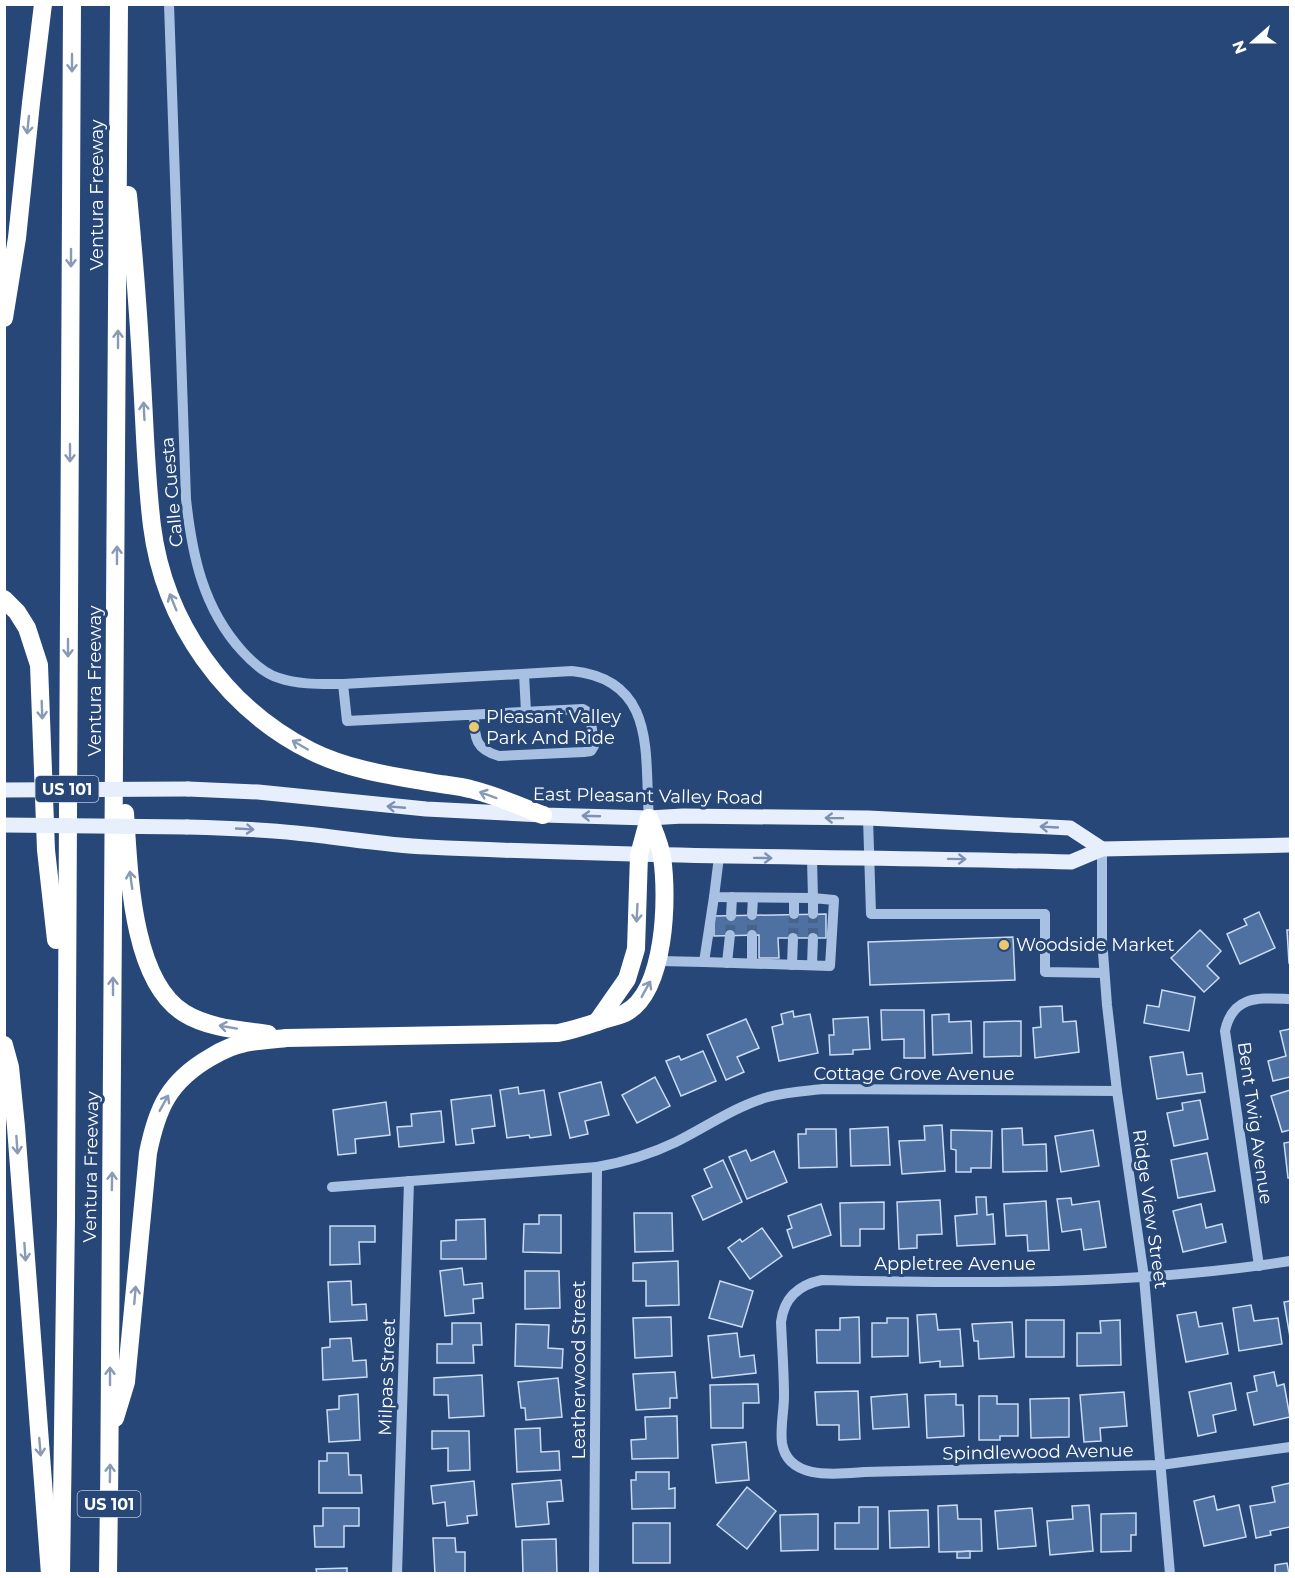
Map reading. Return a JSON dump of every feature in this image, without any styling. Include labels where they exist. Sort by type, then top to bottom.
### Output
[{"type":"highway","points":[[4,318],[16,248],[44,4]]},
{"type":"highway","name":"Ventura Freeway","points":[[62,1574],[72,4]]},
{"type":"highway","name":"Ventura Freeway","points":[[108,1574],[117,718],[119,4]]},
{"type":"highway","points":[[118,95],[138,294],[146,460],[152,528],[161,571],[174,607],[189,637],[207,664],[253,712],[279,732],[312,751],[351,766],[474,790],[543,814]]},
{"type":"highway","points":[[4,599],[17,612],[27,628],[39,665],[46,850],[66,1030]]},
{"type":"highway","points":[[117,718],[129,866],[143,953],[151,975],[172,1003],[196,1019],[286,1038]]},
{"type":"highway","points":[[597,1022],[627,979],[636,949],[639,855],[649,818]]},
{"type":"highway","points":[[110,1434],[126,1382],[148,1153],[154,1123],[164,1101],[179,1082],[195,1066],[223,1050],[243,1043],[286,1038],[536,1035],[558,1033],[626,1013],[642,997],[659,961],[664,899],[662,855],[649,818]]},
{"type":"highway","points":[[4,1045],[10,1067],[50,1574]]},
{"type":"main road","name":"East Pleasant Valley Road","points":[[4,790],[188,789],[258,792],[426,809],[649,818],[683,816],[868,818],[1070,828],[1101,849]]},
{"type":"main road","points":[[4,825],[187,827],[286,832],[423,847],[812,859],[869,857],[1071,861],[1101,849],[1290,846]]},
{"type":"street","name":"Calle Cuesta","points":[[169,4],[186,499],[190,537],[197,568],[210,604],[229,636],[251,662],[278,678],[310,684],[343,684],[572,671],[589,673],[608,682],[624,693],[636,709],[646,743],[649,818]]},
{"type":"street","points":[[524,674],[526,712]]},
{"type":"street","points":[[343,684],[347,721],[526,712],[587,710],[591,718],[593,749],[584,752],[499,756],[488,752],[478,744],[474,715]]},
{"type":"street","points":[[868,818],[871,914],[1045,914],[1046,972],[1104,973]]},
{"type":"street","name":"Ridge View Street","points":[[1101,849],[1104,973],[1117,1090],[1144,1276],[1170,1574]]},
{"type":"street","points":[[704,962],[719,857]]},
{"type":"street","points":[[812,859],[813,914]]},
{"type":"street","points":[[659,961],[830,966],[834,900],[714,897]]},
{"type":"street","points":[[731,915],[732,897]]},
{"type":"street","points":[[752,915],[753,898]]},
{"type":"street","points":[[794,898],[794,914]]},
{"type":"street","points":[[728,963],[730,935]]},
{"type":"street","points":[[752,935],[752,963]]},
{"type":"street","points":[[792,965],[793,938]]},
{"type":"street","points":[[812,965],[813,938]]},
{"type":"street","name":"Bent Twig Avenue","points":[[1259,1266],[1225,1031],[1227,1021],[1240,1004],[1257,998],[1290,999]]},
{"type":"street","name":"Cottage Grove Avenue","points":[[332,1187],[597,1167],[624,1162],[652,1153],[745,1106],[790,1092],[823,1089],[1117,1090]]},
{"type":"street","name":"Leatherwood Street","points":[[594,1574],[597,1167]]},
{"type":"street","name":"Milpas Street","points":[[397,1574],[409,1181]]},
{"type":"street","name":"Appletree Avenue","points":[[790,1460],[782,1442],[782,1310],[796,1290],[808,1283],[822,1280],[954,1283],[1144,1276],[1259,1266],[1290,1261]]},
{"type":"street","name":"Spindlewood Avenue","points":[[790,1460],[805,1470],[833,1475],[864,1472],[1161,1465],[1290,1447]]},
{"type":"building","points":[[1259,912],[1275,948],[1240,964],[1227,934],[1247,925],[1244,919]]},
{"type":"building","points":[[826,914],[826,938],[778,938],[779,958],[759,958],[759,935],[714,936],[714,916]]},
{"type":"building","points":[[1200,930],[1221,951],[1207,966],[1219,978],[1204,992],[1171,958]]},
{"type":"building","points":[[1287,930],[1290,930],[1290,963],[1289,963]]},
{"type":"building","points":[[1013,937],[1015,980],[870,985],[868,942]]},
{"type":"building","points":[[1162,990],[1195,997],[1189,1031],[1144,1023],[1147,1005],[1159,1007]]},
{"type":"building","points":[[1062,1006],[1063,1022],[1076,1021],[1079,1052],[1035,1058],[1033,1028],[1041,1027],[1040,1007]]},
{"type":"building","points":[[881,1010],[924,1010],[925,1058],[904,1058],[904,1039],[882,1040]]},
{"type":"building","points":[[793,1011],[794,1017],[810,1014],[818,1053],[779,1061],[772,1027],[783,1024],[781,1014]]},
{"type":"building","points":[[949,1014],[949,1022],[971,1021],[972,1053],[933,1055],[932,1015]]},
{"type":"building","points":[[868,1017],[870,1049],[853,1050],[853,1054],[830,1055],[829,1035],[834,1035],[833,1019]]},
{"type":"building","points":[[746,1019],[759,1048],[737,1057],[744,1072],[726,1080],[707,1035]]},
{"type":"building","points":[[1021,1021],[1021,1056],[984,1057],[984,1022]]},
{"type":"building","points":[[1290,1029],[1290,1077],[1273,1081],[1268,1061],[1286,1056],[1280,1031]]},
{"type":"building","points":[[703,1051],[716,1081],[681,1096],[666,1061],[679,1056],[681,1060]]},
{"type":"building","points":[[1183,1052],[1187,1075],[1202,1073],[1205,1092],[1157,1099],[1150,1057]]},
{"type":"building","points":[[655,1077],[670,1106],[637,1123],[622,1095]]},
{"type":"building","points":[[601,1082],[609,1115],[585,1121],[588,1134],[570,1138],[559,1093]]},
{"type":"building","points":[[518,1087],[519,1094],[544,1090],[551,1135],[507,1138],[500,1090]]},
{"type":"building","points":[[1290,1090],[1290,1130],[1282,1132],[1271,1096]]},
{"type":"building","points":[[491,1095],[495,1126],[472,1129],[474,1143],[456,1145],[451,1100]]},
{"type":"building","points":[[1200,1100],[1208,1139],[1174,1146],[1167,1113],[1183,1110],[1182,1103]]},
{"type":"building","points":[[386,1102],[390,1135],[355,1139],[356,1153],[338,1155],[333,1110]]},
{"type":"building","points":[[441,1111],[444,1142],[399,1147],[397,1127],[412,1126],[411,1114]]},
{"type":"building","points":[[942,1125],[945,1171],[902,1174],[899,1141],[925,1140],[924,1126]]},
{"type":"building","points":[[888,1127],[890,1165],[851,1166],[850,1129]]},
{"type":"building","points":[[1022,1128],[1023,1145],[1046,1144],[1047,1171],[1003,1172],[1002,1129]]},
{"type":"building","points":[[806,1129],[836,1129],[837,1167],[799,1168],[798,1134],[806,1134]]},
{"type":"building","points":[[951,1130],[992,1131],[991,1168],[971,1168],[971,1172],[956,1172],[956,1150],[951,1149]]},
{"type":"building","points":[[1093,1130],[1099,1166],[1061,1172],[1055,1136]]},
{"type":"building","points":[[1290,1142],[1290,1178],[1288,1178],[1284,1143]]},
{"type":"building","points":[[746,1150],[751,1161],[774,1151],[787,1182],[747,1199],[729,1157]]},
{"type":"building","points":[[1207,1153],[1215,1191],[1178,1198],[1171,1160]]},
{"type":"building","points":[[723,1160],[742,1202],[703,1220],[692,1196],[712,1187],[704,1169]]},
{"type":"building","points":[[976,1197],[986,1197],[987,1215],[993,1214],[995,1244],[957,1246],[955,1216],[977,1214]]},
{"type":"building","points":[[1071,1198],[1072,1205],[1099,1201],[1106,1247],[1084,1250],[1081,1229],[1062,1232],[1057,1199]]},
{"type":"building","points":[[940,1200],[942,1234],[917,1235],[917,1248],[899,1249],[897,1202]]},
{"type":"building","points":[[1046,1201],[1049,1250],[1028,1251],[1027,1235],[1006,1236],[1004,1204]]},
{"type":"building","points":[[884,1202],[884,1229],[860,1229],[860,1246],[841,1246],[840,1203]]},
{"type":"building","points":[[821,1204],[831,1235],[793,1248],[787,1230],[792,1228],[788,1216]]},
{"type":"building","points":[[1201,1204],[1206,1228],[1222,1224],[1226,1242],[1183,1252],[1173,1211]]},
{"type":"building","points":[[634,1213],[672,1213],[673,1251],[635,1252]]},
{"type":"building","points":[[539,1215],[561,1215],[561,1253],[523,1252],[524,1224],[539,1224]]},
{"type":"building","points":[[485,1219],[486,1259],[441,1259],[441,1241],[456,1240],[456,1220]]},
{"type":"building","points":[[330,1226],[375,1226],[375,1242],[359,1242],[360,1264],[330,1265]]},
{"type":"building","points":[[762,1228],[782,1256],[750,1279],[728,1248],[740,1239],[742,1242]]},
{"type":"building","points":[[678,1261],[679,1305],[646,1306],[646,1281],[633,1281],[633,1263]]},
{"type":"building","points":[[462,1268],[464,1285],[482,1283],[483,1298],[473,1299],[474,1313],[445,1316],[440,1271]]},
{"type":"building","points":[[525,1271],[559,1271],[560,1308],[525,1309]]},
{"type":"building","points":[[351,1281],[352,1305],[366,1304],[367,1320],[330,1322],[328,1282]]},
{"type":"building","points":[[720,1281],[753,1291],[742,1327],[709,1318]]},
{"type":"building","points":[[1290,1301],[1290,1337],[1284,1302]]},
{"type":"building","points":[[1251,1305],[1254,1321],[1278,1318],[1282,1344],[1239,1351],[1233,1308]]},
{"type":"building","points":[[1196,1312],[1199,1327],[1222,1323],[1228,1354],[1186,1362],[1177,1315]]},
{"type":"building","points":[[936,1314],[938,1330],[960,1329],[963,1366],[940,1367],[940,1361],[920,1363],[917,1315]]},
{"type":"building","points":[[671,1317],[672,1356],[635,1358],[633,1318]]},
{"type":"building","points":[[859,1317],[860,1363],[817,1363],[816,1330],[840,1330],[840,1318]]},
{"type":"building","points":[[887,1318],[908,1318],[908,1356],[872,1357],[872,1323],[887,1323]]},
{"type":"building","points":[[1026,1320],[1064,1320],[1064,1357],[1026,1357]]},
{"type":"building","points":[[1120,1320],[1121,1365],[1077,1366],[1077,1333],[1101,1333],[1100,1321]]},
{"type":"building","points":[[1012,1322],[1014,1357],[979,1359],[978,1341],[974,1341],[972,1324]]},
{"type":"building","points":[[452,1323],[481,1323],[482,1345],[473,1345],[474,1363],[437,1363],[437,1344],[452,1344]]},
{"type":"building","points":[[516,1324],[549,1325],[548,1348],[563,1349],[562,1368],[515,1366]]},
{"type":"building","points":[[737,1333],[740,1357],[754,1355],[756,1373],[712,1378],[708,1336]]},
{"type":"building","points":[[351,1338],[353,1361],[366,1360],[367,1377],[323,1380],[322,1348],[330,1347],[330,1339]]},
{"type":"building","points":[[675,1372],[677,1398],[670,1398],[670,1408],[636,1410],[633,1374]]},
{"type":"building","points":[[1274,1372],[1277,1386],[1284,1384],[1290,1417],[1254,1425],[1247,1393],[1257,1391],[1254,1376]]},
{"type":"building","points":[[482,1375],[484,1416],[449,1418],[448,1395],[434,1395],[434,1378]]},
{"type":"building","points":[[558,1378],[562,1417],[526,1420],[525,1408],[521,1408],[518,1382]]},
{"type":"building","points":[[1231,1383],[1236,1410],[1213,1415],[1216,1432],[1198,1436],[1189,1392]]},
{"type":"building","points":[[758,1384],[759,1403],[743,1403],[743,1428],[711,1428],[710,1385]]},
{"type":"building","points":[[858,1391],[860,1439],[839,1440],[839,1425],[817,1425],[815,1392]]},
{"type":"building","points":[[1124,1392],[1127,1426],[1100,1428],[1101,1441],[1084,1442],[1080,1395]]},
{"type":"building","points":[[358,1394],[360,1440],[329,1442],[327,1410],[339,1409],[339,1396]]},
{"type":"building","points":[[907,1394],[909,1427],[873,1429],[871,1397]]},
{"type":"building","points":[[956,1394],[956,1405],[963,1405],[964,1436],[927,1438],[925,1395]]},
{"type":"building","points":[[979,1396],[997,1396],[997,1404],[1018,1404],[1018,1436],[1000,1436],[1000,1440],[979,1440]]},
{"type":"building","points":[[1069,1398],[1069,1437],[1031,1438],[1030,1399]]},
{"type":"building","points":[[677,1416],[678,1458],[632,1459],[631,1440],[646,1439],[645,1417]]},
{"type":"building","points":[[540,1428],[541,1452],[559,1451],[560,1470],[517,1472],[515,1429]]},
{"type":"building","points":[[432,1431],[469,1431],[470,1470],[448,1471],[448,1448],[432,1449]]},
{"type":"building","points":[[746,1442],[749,1480],[716,1483],[712,1445]]},
{"type":"building","points":[[327,1453],[348,1453],[349,1475],[361,1475],[362,1493],[319,1493],[319,1461],[327,1461]]},
{"type":"building","points":[[636,1472],[669,1472],[669,1489],[675,1488],[675,1508],[632,1509],[631,1480],[636,1480]]},
{"type":"building","points":[[561,1480],[563,1501],[547,1502],[549,1524],[516,1527],[512,1484]]},
{"type":"building","points":[[474,1481],[477,1515],[467,1516],[468,1523],[447,1526],[445,1502],[433,1504],[431,1486]]},
{"type":"building","points":[[1290,1483],[1290,1527],[1270,1531],[1271,1535],[1256,1538],[1250,1506],[1275,1502],[1272,1487]]},
{"type":"building","points":[[747,1487],[776,1511],[747,1549],[717,1525]]},
{"type":"building","points":[[1214,1496],[1217,1510],[1239,1505],[1246,1537],[1204,1546],[1194,1501]]},
{"type":"building","points":[[957,1505],[958,1519],[981,1519],[982,1551],[939,1552],[938,1506]]},
{"type":"building","points":[[1089,1505],[1093,1551],[1050,1555],[1047,1521],[1073,1519],[1072,1506]]},
{"type":"building","points":[[859,1507],[878,1507],[878,1549],[835,1549],[835,1523],[859,1523]]},
{"type":"building","points":[[323,1508],[359,1508],[359,1526],[344,1526],[344,1547],[315,1547],[314,1526],[323,1526]]},
{"type":"building","points":[[1032,1508],[1036,1546],[998,1549],[995,1511]]},
{"type":"building","points":[[928,1510],[929,1547],[890,1548],[889,1511]]},
{"type":"building","points":[[1136,1513],[1136,1535],[1131,1535],[1131,1551],[1101,1552],[1101,1514]]},
{"type":"building","points":[[818,1514],[818,1550],[781,1551],[780,1515]]},
{"type":"building","points":[[633,1523],[670,1523],[670,1563],[633,1563]]},
{"type":"building","points":[[433,1538],[455,1538],[456,1552],[465,1552],[465,1574],[435,1574]]},
{"type":"building","points":[[556,1539],[557,1574],[523,1574],[522,1540]]},
{"type":"building","points":[[970,1551],[970,1558],[957,1558],[957,1552]]},
{"type":"building","points":[[1287,1563],[1289,1574],[1275,1574],[1275,1565]]},
{"type":"building","points":[[347,1568],[347,1574],[317,1574],[316,1569]]},
{"type":"tunnel","points":[[793,938],[794,914]]},
{"type":"tunnel","points":[[813,914],[813,938]]},
{"type":"tunnel","points":[[752,915],[752,935]]},
{"type":"tunnel","points":[[730,935],[731,916]]},
{"type":"place","name":"Pleasant Valley Park And Ride","points":[[474,727]]},
{"type":"place","name":"Woodside Market","points":[[1004,945]]}]
